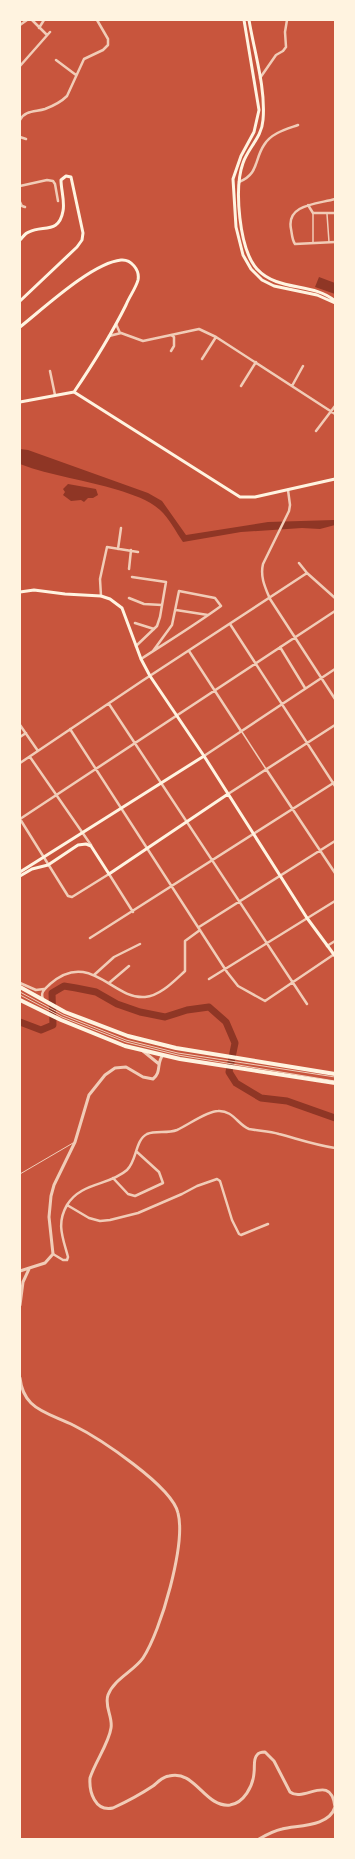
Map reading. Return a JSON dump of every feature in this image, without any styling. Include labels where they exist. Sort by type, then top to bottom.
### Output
[{"type":"highway","points":[[20,987],[44,1000],[47,1008],[61,1019],[124,1046],[163,1055],[217,1063],[238,1063],[335,1074]]},
{"type":"highway","points":[[20,1000],[64,1013],[128,1036],[238,1063],[335,1082]]},
{"type":"main road","points":[[244,20],[259,110],[254,132],[241,156],[233,179],[236,227],[243,255],[251,269],[262,280],[285,289],[317,296],[335,302]]},
{"type":"main road","points":[[249,20],[260,78],[263,121],[259,136],[243,163],[239,182],[243,235],[250,257],[256,268],[264,275],[293,287],[317,291],[330,297],[335,302]]},
{"type":"main road","points":[[20,240],[28,232],[46,230],[54,227],[59,222],[63,212],[61,180],[66,176],[71,177],[83,233],[82,240],[77,247],[20,302]]},
{"type":"main road","points":[[20,327],[83,278],[107,264],[122,260],[127,260],[132,263],[136,269],[138,281],[116,324],[74,392]]},
{"type":"main road","points":[[20,402],[74,392],[240,497],[255,497],[335,479]]},
{"type":"main road","points":[[20,592],[34,590],[101,596],[110,598],[122,608],[141,659],[150,676],[204,756],[307,918],[334,955]]},
{"type":"main road","points":[[20,872],[204,756]]},
{"type":"main road","points":[[20,876],[27,871],[48,865],[78,845],[86,844],[91,846],[109,874],[228,794]]},
{"type":"street","points":[[20,25],[27,20]]},
{"type":"street","points":[[32,20],[47,35]]},
{"type":"street","points":[[39,28],[44,20]]},
{"type":"street","points":[[20,120],[24,114],[45,109],[62,101],[67,96],[84,59],[103,50],[108,45],[108,39],[97,20]]},
{"type":"street","points":[[260,78],[276,55],[283,51],[286,47],[285,32],[287,20]]},
{"type":"street","points":[[20,66],[50,32]]},
{"type":"street","points":[[56,60],[76,75]]},
{"type":"street","points":[[239,182],[250,176],[254,171],[264,144],[279,132],[298,125]]},
{"type":"street","points":[[20,137],[26,140]]},
{"type":"street","points":[[20,186],[47,180],[53,181],[58,200]]},
{"type":"street","points":[[335,199],[300,208],[293,214],[290,222],[293,242],[296,244],[335,242]]},
{"type":"street","points":[[20,202],[22,206],[25,207]]},
{"type":"street","points":[[308,205],[313,212],[313,243]]},
{"type":"street","points":[[313,212],[327,214],[335,213]]},
{"type":"street","points":[[327,214],[329,242]]},
{"type":"street","points":[[116,324],[121,333]]},
{"type":"street","points":[[109,336],[121,333],[143,340],[199,329],[216,337],[335,414]]},
{"type":"street","points":[[171,335],[174,337],[171,351]]},
{"type":"street","points":[[202,358],[216,337]]},
{"type":"street","points":[[241,386],[256,362]]},
{"type":"street","points":[[292,386],[303,366]]},
{"type":"street","points":[[50,371],[55,395]]},
{"type":"street","points":[[316,431],[335,406]]},
{"type":"street","points":[[288,490],[290,505],[280,530],[263,564],[261,572],[264,585],[270,599],[335,699]]},
{"type":"street","points":[[118,549],[121,528]]},
{"type":"street","points":[[101,596],[100,579],[107,547],[138,552]]},
{"type":"street","points":[[128,569],[131,550]]},
{"type":"street","points":[[299,563],[307,573],[335,598]]},
{"type":"street","points":[[20,764],[70,729],[270,599],[307,573]]},
{"type":"street","points":[[132,576],[166,582],[160,617],[154,629],[136,646]]},
{"type":"street","points":[[141,659],[208,615],[220,606],[212,597],[179,591],[172,625],[153,651]]},
{"type":"street","points":[[129,598],[144,604],[162,605]]},
{"type":"street","points":[[176,610],[208,615]]},
{"type":"street","points":[[133,912],[109,874],[70,898],[43,858],[20,819],[134,742],[335,611]]},
{"type":"street","points":[[135,623],[154,629]]},
{"type":"street","points":[[90,938],[334,784],[230,624]]},
{"type":"street","points":[[280,647],[305,688]]},
{"type":"street","points":[[188,651],[215,689],[292,810],[335,873]]},
{"type":"street","points":[[204,756],[335,668]]},
{"type":"street","points":[[109,704],[188,821],[307,1004]]},
{"type":"street","points":[[228,794],[307,744],[335,724]]},
{"type":"street","points":[[20,725],[38,751]]},
{"type":"street","points":[[70,729],[226,970],[238,986],[264,1002],[334,955]]},
{"type":"street","points":[[20,737],[26,733]]},
{"type":"street","points":[[30,757],[91,846]]},
{"type":"street","points":[[44,1000],[42,994],[56,979],[68,974],[81,973],[94,975],[131,995],[143,997],[153,995],[161,991],[185,970],[185,944],[188,939],[200,928],[239,901],[335,841]]},
{"type":"street","points":[[209,979],[226,970],[335,900]]},
{"type":"street","points":[[326,946],[335,941]]},
{"type":"street","points":[[94,975],[114,957],[140,944]]},
{"type":"street","points":[[109,983],[129,966]]},
{"type":"street","points":[[20,983],[36,990],[46,988]]},
{"type":"street","points":[[142,1050],[159,1065]]},
{"type":"street","points":[[20,1271],[45,1263],[53,1254],[49,1217],[51,1196],[54,1185],[75,1142],[89,1095],[105,1075],[112,1069],[121,1067],[131,1069],[143,1078],[153,1079],[159,1072],[160,1060],[163,1055]]},
{"type":"street","points":[[53,1254],[63,1260],[67,1260],[68,1257],[60,1228],[67,1205],[81,1191],[126,1171],[130,1167],[137,1152],[140,1140],[147,1134],[176,1130],[208,1114],[220,1111],[235,1117],[247,1128],[278,1133],[294,1140],[335,1148]]},
{"type":"street","points":[[112,1178],[128,1194],[135,1196],[163,1183],[159,1172],[137,1152]]},
{"type":"street","points":[[67,1205],[89,1218],[104,1221],[138,1213],[197,1186],[217,1179],[220,1181],[232,1220],[239,1234],[241,1235],[268,1224]]},
{"type":"street","points":[[20,1305],[24,1282],[29,1269]]},
{"type":"street","points":[[20,1378],[25,1395],[40,1410],[74,1425],[115,1452],[161,1488],[175,1504],[178,1513],[180,1534],[179,1549],[167,1597],[154,1636],[140,1661],[132,1671],[115,1684],[108,1696],[107,1703],[111,1727],[90,1778],[90,1785],[94,1800],[100,1807],[108,1809],[113,1808],[153,1786],[162,1778],[176,1775],[183,1776],[221,1805],[236,1803],[243,1798],[252,1783],[256,1756],[260,1752],[265,1752],[274,1761],[290,1792],[294,1796],[299,1796],[320,1789],[325,1790],[332,1797],[335,1807],[331,1814],[318,1822],[307,1826],[274,1831],[259,1839]]},
{"type":"lane","points":[[20,992],[47,1008]]},
{"type":"lane","points":[[20,995],[47,1008]]},
{"type":"lane","points":[[61,1019],[126,1042],[217,1063]]},
{"type":"lane","points":[[238,1063],[335,1077]]},
{"type":"lane","points":[[20,1174],[75,1142]]},
{"type":"shaded area","points":[[319,277],[335,283],[335,294],[315,287]]},
{"type":"shaded area","points":[[20,449],[28,450],[148,493],[162,501],[186,535],[268,522],[334,520],[335,525],[320,529],[302,528],[241,532],[183,542],[166,517],[160,510],[150,503],[118,490],[44,472],[20,464]]},
{"type":"shaded area","points":[[68,484],[96,489],[98,495],[93,498],[88,498],[84,502],[81,500],[71,501],[63,495],[65,492],[63,489]]},
{"type":"waterway","points":[[20,1022],[41,1030],[53,1025],[52,993],[64,986],[96,992],[117,1004],[140,1012],[165,1017],[187,1010],[209,1007],[226,1022],[235,1043],[229,1072],[236,1083],[261,1098],[287,1101],[335,1118]]}]
